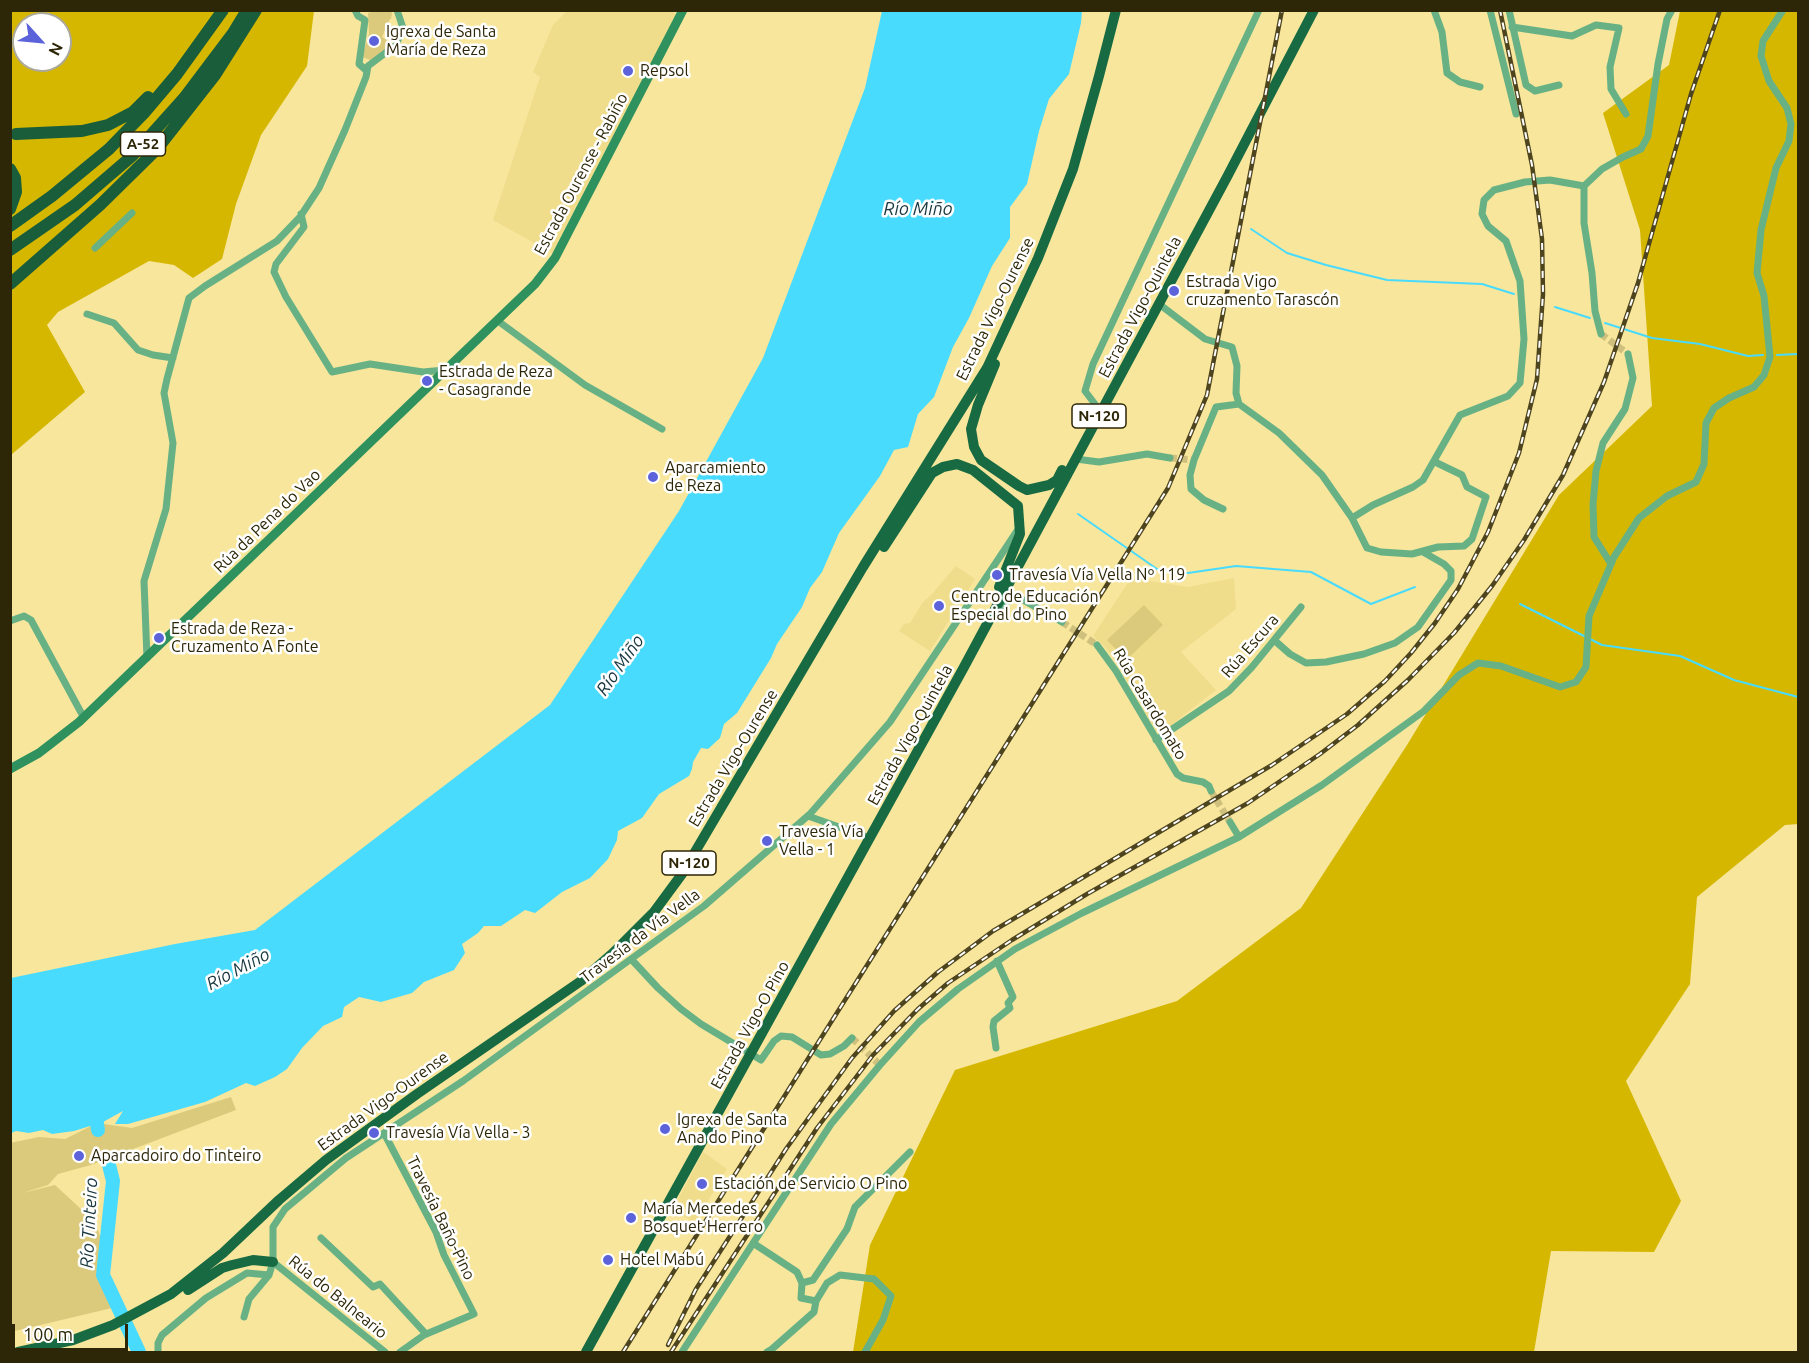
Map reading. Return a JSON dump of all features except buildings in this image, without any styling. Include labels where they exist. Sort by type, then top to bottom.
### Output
[{"type":"highway","points":[[16,134],[82,131],[108,124],[133,112],[155,91],[201,29],[223,10]]},
{"type":"highway","name":"A-52","points":[[10,226],[52,196],[123,134],[177,74],[223,10]]},
{"type":"highway","name":"A-52","points":[[10,250],[75,206],[132,156],[184,98],[233,33],[247,10]]},
{"type":"highway","points":[[10,284],[99,205],[157,149],[215,75],[256,10]]},
{"type":"highway","name":"Estrada Vigo-Ourense","points":[[18,1353],[73,1340],[153,1308],[223,1253],[279,1200],[326,1160],[581,981],[654,912],[682,874],[863,567],[987,368],[1038,258],[1072,169],[1100,76],[1116,10]]},
{"type":"highway","name":"Estrada Vigo-Quintela","points":[[870,838],[1076,459],[1314,10]]},
{"type":"highway","points":[[10,169],[15,178],[16,192],[10,209]]},
{"type":"highway","points":[[1038,258],[1018,315],[978,405],[971,429],[974,447],[981,460],[990,468],[1027,490],[1037,489],[1056,480],[1088,424],[1101,412]]},
{"type":"highway","points":[[807,663],[932,473],[943,467],[957,464],[974,470],[1018,506],[1020,527],[1020,534],[1000,585],[964,667]]},
{"type":"highway","name":"Estrada Vigo-O Pino","points":[[586,1353],[870,838]]},
{"type":"highway","points":[[153,1308],[222,1268],[253,1260],[273,1263]]},
{"type":"main road","name":"Estrada Ourense - Rabiño","points":[[535,285],[555,258],[683,10]]},
{"type":"main road","name":"Rúa da Pena do Vao","points":[[10,769],[39,753],[84,718],[535,285]]},
{"type":"street","points":[[355,10],[358,16],[365,20],[359,64],[367,70]]},
{"type":"street","points":[[147,658],[144,581],[166,509],[173,443],[165,393],[189,298],[277,241],[301,214],[319,188],[368,66],[396,45],[403,28],[397,10]]},
{"type":"street","points":[[1101,412],[1085,391],[1093,364],[1259,10]]},
{"type":"street","points":[[1434,10],[1442,32],[1447,73],[1460,82],[1480,87]]},
{"type":"street","points":[[1490,10],[1516,114]]},
{"type":"street","points":[[1509,10],[1526,84],[1535,91],[1559,86]]},
{"type":"street","points":[[1601,334],[1595,311],[1584,223],[1584,186],[1602,169],[1641,149],[1648,136],[1658,64],[1667,20],[1672,10]]},
{"type":"street","points":[[682,1353],[831,1124],[880,1065],[920,1022],[958,989],[1015,949],[1082,913],[1239,837],[1322,785],[1424,711],[1459,675],[1478,663],[1501,666],[1560,687],[1576,682],[1586,667],[1589,616],[1611,564],[1639,518],[1667,496],[1696,482],[1704,464],[1706,423],[1714,408],[1729,398],[1754,387],[1764,375],[1770,357],[1764,296],[1757,273],[1761,230],[1776,168],[1789,141],[1791,124],[1787,108],[1769,81],[1761,56],[1763,41],[1783,10]]},
{"type":"street","points":[[1512,27],[1572,36],[1596,25],[1619,28],[1610,68],[1611,88],[1626,114]]},
{"type":"street","points":[[1352,518],[1424,480],[1460,416],[1508,396],[1520,383],[1524,339],[1520,281],[1506,241],[1488,226],[1482,214],[1484,200],[1494,190],[1525,182],[1550,180],[1584,186]]},
{"type":"street","points":[[95,248],[132,213]]},
{"type":"street","points":[[301,214],[304,227],[276,264],[274,272],[286,297],[332,372],[370,364],[423,372],[446,370]]},
{"type":"street","points":[[1159,304],[1205,339],[1232,347],[1237,366],[1236,393],[1239,404],[1279,433],[1322,475],[1352,518],[1367,548],[1381,552],[1412,554],[1438,547],[1464,546],[1472,539],[1486,497],[1467,487],[1462,475],[1435,462]]},
{"type":"street","points":[[87,314],[114,324],[138,350],[173,358]]},
{"type":"street","points":[[498,321],[585,385],[662,429]]},
{"type":"street","points":[[1611,564],[1594,537],[1593,504],[1596,471],[1603,443],[1625,409],[1633,378],[1628,354]]},
{"type":"street","points":[[1223,509],[1204,500],[1191,489],[1190,475],[1194,459],[1216,407],[1239,404]]},
{"type":"street","points":[[1076,459],[1100,462],[1147,454],[1170,458]]},
{"type":"street","name":"Travesía da Vía Vella","points":[[269,1275],[273,1263],[273,1227],[285,1209],[346,1158],[463,1081],[704,906],[808,816],[890,722],[1020,527]]},
{"type":"street","points":[[1274,640],[1305,663],[1326,662],[1364,654],[1395,643],[1418,627],[1451,580],[1451,571],[1444,564],[1423,552]]},
{"type":"street","points":[[1013,574],[1016,596]]},
{"type":"street","points":[[987,577],[1000,585]]},
{"type":"street","points":[[991,614],[1007,600],[1016,596]]},
{"type":"street","points":[[1016,596],[1062,622]]},
{"type":"street","name":"Rúa Escura","points":[[1156,740],[1228,691],[1301,607]]},
{"type":"street","points":[[10,621],[24,616],[31,620],[84,718]]},
{"type":"street","name":"Rúa Casardomato","points":[[1097,645],[1116,670],[1177,774],[1182,778],[1203,782],[1209,786],[1211,791]]},
{"type":"street","points":[[808,816],[870,838]]},
{"type":"street","points":[[1230,822],[1239,837]]},
{"type":"street","points":[[632,960],[681,1009],[760,1060],[774,1041],[782,1036],[792,1037],[821,1055],[830,1054],[852,1038]]},
{"type":"street","points":[[996,1048],[994,1021],[1010,1008],[1008,1003],[1013,997],[998,961]]},
{"type":"street","name":"Travesía Baño-Pino","points":[[384,1133],[436,1232],[444,1255],[474,1314],[426,1334]]},
{"type":"street","points":[[802,1283],[813,1280],[848,1229],[855,1207],[910,1152]]},
{"type":"street","points":[[321,1238],[373,1287],[380,1284],[426,1334],[400,1353]]},
{"type":"street","points":[[753,1243],[796,1272],[802,1283],[801,1298],[816,1301]]},
{"type":"street","name":"Rúa do Balneario","points":[[273,1263],[385,1353]]},
{"type":"street","points":[[158,1353],[158,1343],[162,1335],[206,1298],[247,1273],[269,1275]]},
{"type":"street","points":[[244,1317],[249,1299],[269,1275]]},
{"type":"street","points":[[767,1353],[814,1312],[816,1301],[827,1283],[840,1275],[874,1279],[891,1296],[874,1339],[865,1353]]},
{"type":"shaded area","points":[[668,10],[676,14],[552,253],[493,220],[540,77],[533,72],[553,25],[567,11]]},
{"type":"shaded area","points":[[11,11],[314,11],[307,66],[261,135],[236,204],[222,259],[193,278],[174,265],[149,261],[58,312],[47,325],[85,392],[11,455]]},
{"type":"shaded area","points":[[391,11],[392,13],[382,37],[387,40],[385,44],[389,47],[373,61],[362,57],[369,34],[368,13]]},
{"type":"shaded area","points":[[1680,11],[1798,11],[1798,824],[1785,825],[1697,897],[1690,984],[1626,1081],[1681,1201],[1654,1252],[1551,1251],[1534,1352],[853,1352],[870,1245],[955,1070],[1177,1001],[1301,908],[1407,745],[1559,495],[1652,406],[1640,230],[1603,113],[1669,65]]},
{"type":"shaded area","name":"Centro de Educación Especial do Pino","points":[[956,566],[975,579],[930,651],[899,631],[904,624],[910,623],[923,602]]},
{"type":"shaded area","points":[[1131,578],[1188,587],[1234,578],[1236,609],[1181,652],[1216,690],[1161,733],[1156,731],[1118,665],[1105,647],[1093,636]]},
{"type":"shaded area","points":[[1144,605],[1163,625],[1126,660],[1107,640]]},
{"type":"shaded area","points":[[231,1097],[236,1110],[91,1165],[58,1174],[48,1185],[22,1193],[55,1185],[95,1222],[104,1247],[99,1277],[116,1307],[11,1332],[10,1143],[39,1137],[65,1139],[97,1123],[132,1128]]},
{"type":"shaded area","name":"Estación de Servicio O Pino","points":[[703,1152],[727,1169],[695,1223],[679,1213],[675,1205]]},
{"type":"water","name":"Río Miño","points":[[882,11],[1082,11],[1069,74],[1049,99],[1027,184],[1010,207],[1010,238],[992,266],[969,318],[953,347],[934,397],[918,414],[908,447],[894,450],[880,476],[839,533],[822,572],[810,588],[802,607],[777,644],[771,658],[737,713],[724,724],[720,738],[708,749],[701,748],[693,762],[689,776],[659,794],[642,818],[618,831],[617,840],[608,859],[590,878],[562,892],[535,913],[525,910],[501,926],[484,926],[462,944],[465,953],[454,970],[424,982],[412,993],[381,1002],[359,997],[344,1007],[342,1017],[323,1026],[302,1048],[287,1069],[275,1077],[255,1086],[246,1083],[205,1102],[128,1124],[115,1124],[123,1111],[103,1122],[74,1131],[52,1134],[43,1130],[11,1133],[11,978],[255,930],[550,705],[679,511],[763,358],[865,88]]},
{"type":"waterway","points":[[1251,229],[1287,253],[1326,265],[1387,280],[1482,284],[1514,294]]},
{"type":"waterway","points":[[1555,307],[1590,318]]},
{"type":"waterway","points":[[1605,323],[1652,338],[1700,344],[1748,356],[1763,355]]},
{"type":"waterway","points":[[1777,355],[1798,354]]},
{"type":"waterway","points":[[1078,514],[1157,569],[1188,573],[1236,566],[1311,572],[1371,604],[1415,587]]},
{"type":"waterway","points":[[1520,604],[1602,645],[1680,656],[1734,680],[1798,697]]},
{"type":"waterway","name":"Río Tinteiro","points":[[94,1105],[98,1130]]},
{"type":"waterway","name":"Río Tinteiro","points":[[108,1161],[113,1181],[103,1275],[139,1352]]},
{"type":"tunnel","points":[[1601,334],[1628,354]]},
{"type":"tunnel","points":[[1170,458],[1194,460]]},
{"type":"tunnel","points":[[1062,622],[1097,645]]},
{"type":"tunnel","points":[[1211,791],[1230,822]]},
{"type":"tunnel","points":[[852,1038],[880,1065]]},
{"type":"railway","points":[[623,1352],[1168,488],[1207,395],[1282,10]]},
{"type":"railway","points":[[668,1345],[696,1289],[786,1149],[852,1058],[894,1011],[938,972],[993,931],[1272,765],[1347,714],[1385,681],[1411,653],[1458,589],[1488,532],[1519,453],[1537,379],[1543,294],[1542,239],[1532,165],[1500,10]]},
{"type":"railway","points":[[671,1352],[817,1128],[873,1055],[918,1009],[948,983],[1012,940],[1087,894],[1248,803],[1320,754],[1358,725],[1408,680],[1454,633],[1492,586],[1524,540],[1563,475],[1604,382],[1638,283],[1691,94],[1720,10]]},
{"type":"place","name":"Igrexa de Santa María de Reza","points":[[374,41]]},
{"type":"place","name":"Repsol","points":[[628,71]]},
{"type":"place","name":"Estrada Vigo cruzamento Tarascón","points":[[1174,291]]},
{"type":"place","name":"Estrada de Reza - Casagrande","points":[[427,381]]},
{"type":"place","name":"Aparcamiento de Reza","points":[[653,477]]},
{"type":"place","name":"Travesía Vía Vella Nº 119","points":[[997,575]]},
{"type":"place","name":"Centro de Educación Especial do Pino","points":[[939,606]]},
{"type":"place","name":"Estrada de Reza - Cruzamento A Fonte","points":[[159,638]]},
{"type":"place","name":"Travesía Vía Vella - 1","points":[[767,841]]},
{"type":"place","name":"Igrexa de Santa Ana do Pino","points":[[665,1129]]},
{"type":"place","name":"Travesía Vía Vella - 3","points":[[374,1133]]},
{"type":"place","name":"Aparcadoiro do Tinteiro","points":[[79,1156]]},
{"type":"place","name":"Estación de Servicio O Pino","points":[[702,1184]]},
{"type":"place","name":"María Mercedes Bosquet Herrero","points":[[631,1218]]},
{"type":"place","name":"Hotel Mabú","points":[[608,1260]]}]
